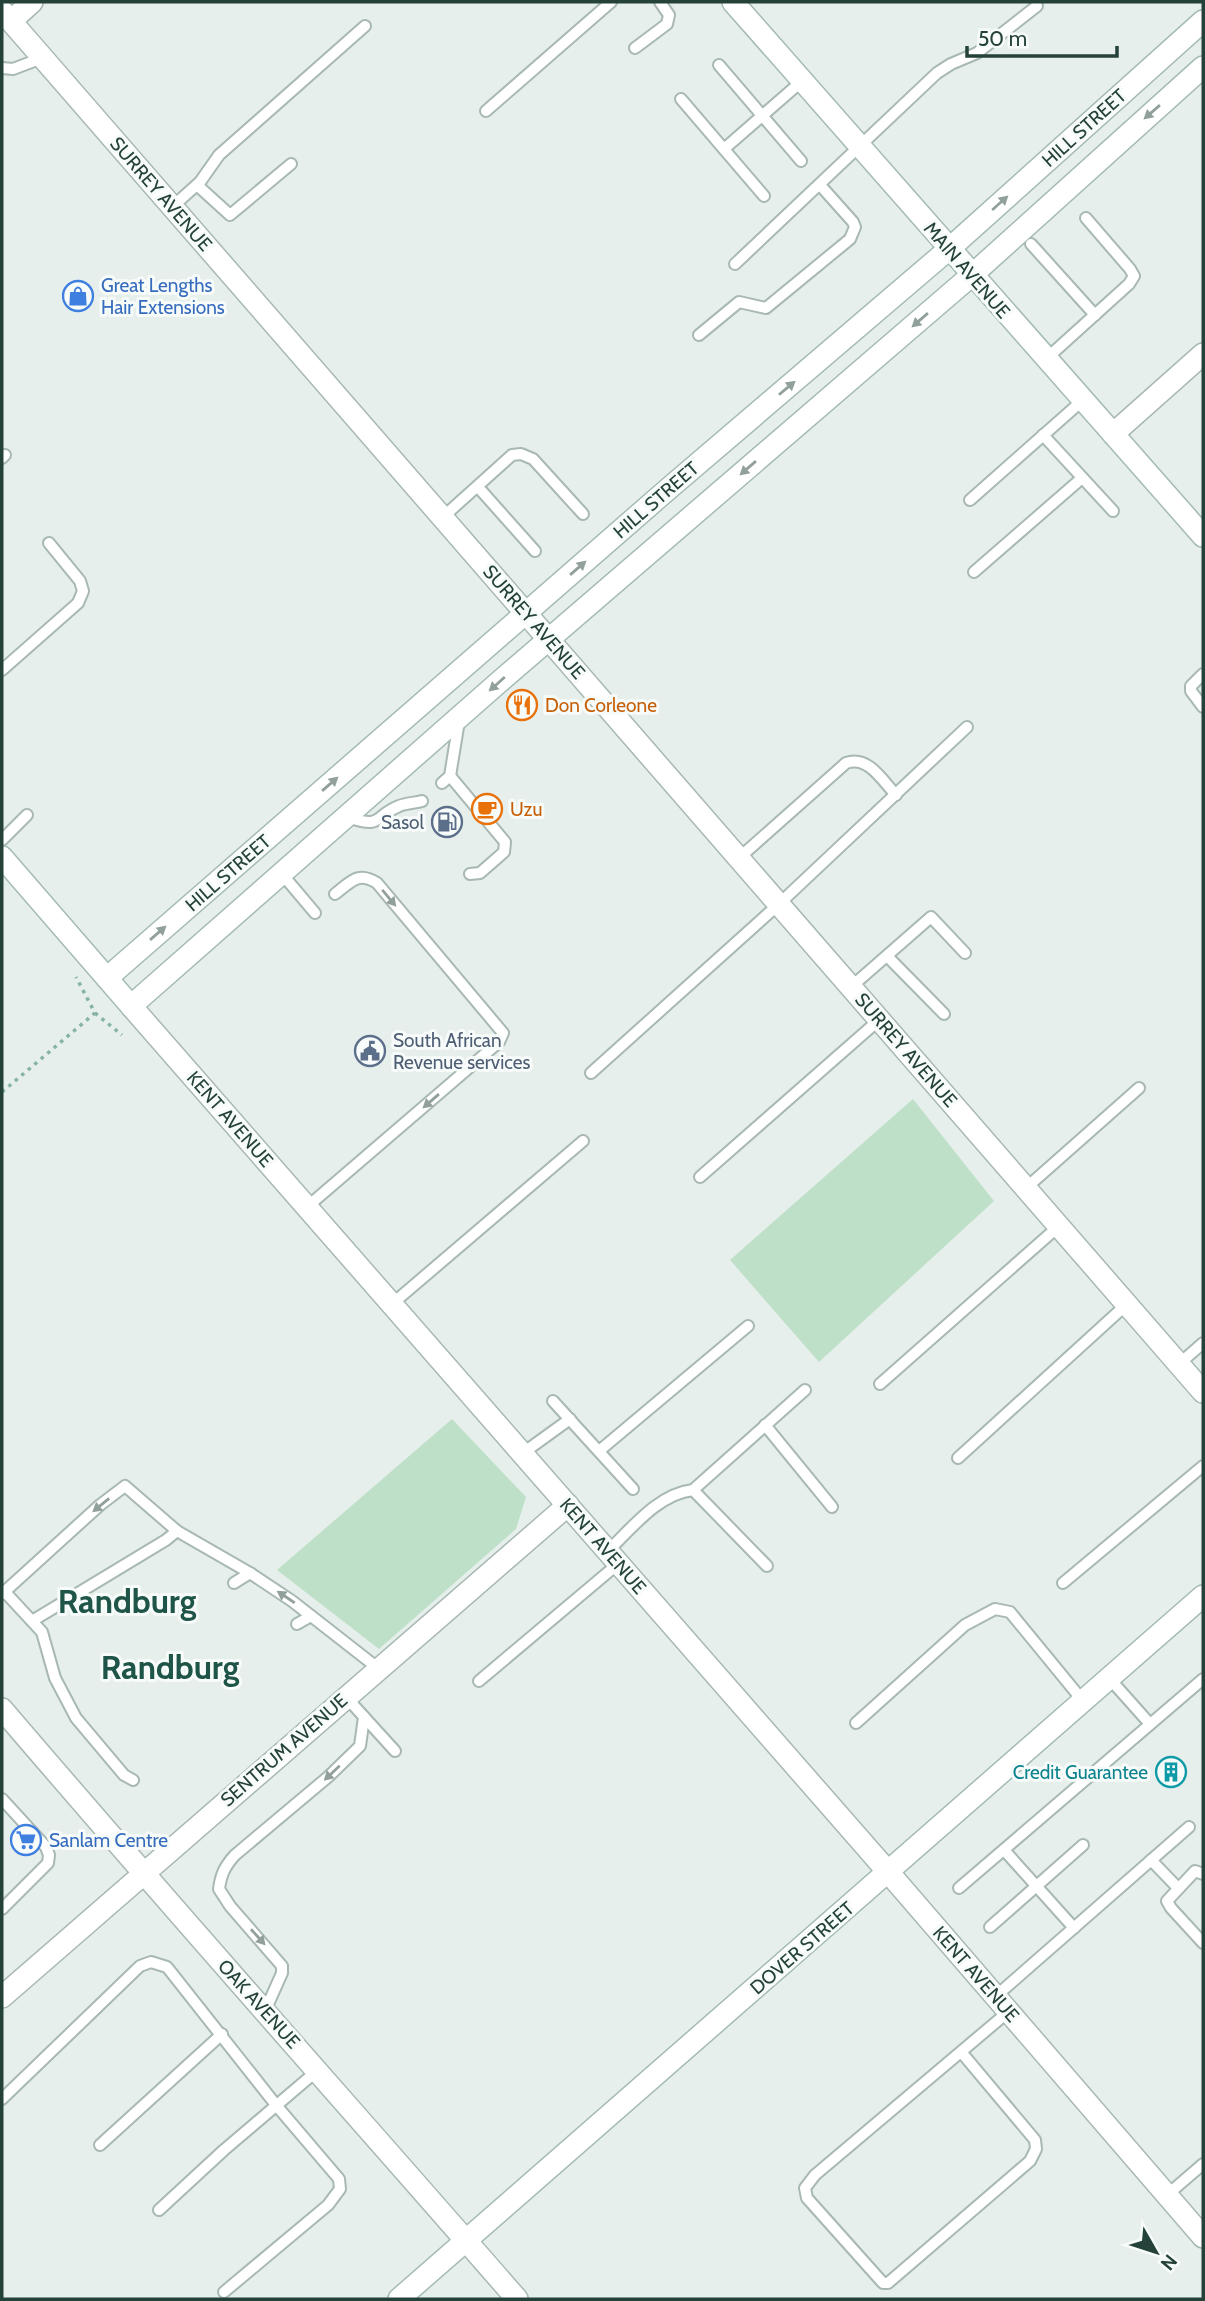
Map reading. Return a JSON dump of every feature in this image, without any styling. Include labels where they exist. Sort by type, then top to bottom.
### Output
[{"type":"street","points":[[6,16],[32,2]]},
{"type":"street","name":"MAIN AVENUE","points":[[733,2],[1203,536]]},
{"type":"street","name":"SURREY AVENUE","points":[[6,16],[1203,1392]]},
{"type":"street","name":"HILL STREET","points":[[107,978],[949,248],[1203,21]]},
{"type":"street","name":"HILL STREET","points":[[131,1006],[972,275],[1203,67]]},
{"type":"street","points":[[1113,434],[1203,354]]},
{"type":"street","name":"KENT AVENUE","points":[[2,856],[1203,2237]]},
{"type":"street","name":"SENTRUM AVENUE","points":[[2,1997],[568,1505]]},
{"type":"street","name":"DOVER STREET","points":[[400,2299],[1203,1596]]},
{"type":"street","name":"OAK AVENUE","points":[[2,1709],[142,1874],[318,2070],[517,2299]]},
{"type":"lane","points":[[486,111],[611,2]]},
{"type":"lane","points":[[635,48],[667,24],[668,15],[660,2]]},
{"type":"lane","points":[[734,264],[937,74],[951,64],[977,53],[1037,6]]},
{"type":"lane","points":[[172,207],[197,185],[219,155],[365,26]]},
{"type":"lane","points":[[2,68],[13,69],[42,58]]},
{"type":"lane","points":[[719,65],[801,161]]},
{"type":"lane","points":[[724,149],[802,81]]},
{"type":"lane","points":[[681,99],[764,196]]},
{"type":"lane","points":[[197,185],[230,215],[291,164]]},
{"type":"lane","points":[[699,335],[739,302],[766,307],[850,239],[855,227],[853,222],[820,186]]},
{"type":"lane","points":[[1046,360],[1129,284],[1134,276],[1086,218]]},
{"type":"lane","points":[[1031,244],[1095,315]]},
{"type":"lane","points":[[970,500],[1083,400]]},
{"type":"lane","points":[[1043,435],[1113,512]]},
{"type":"lane","points":[[443,517],[512,455],[521,454],[533,459],[583,514]]},
{"type":"lane","points":[[974,572],[1082,478]]},
{"type":"lane","points":[[478,487],[535,551]]},
{"type":"lane","points":[[2,670],[78,603],[83,591],[80,581],[49,543]]},
{"type":"lane","points":[[1203,674],[1191,686],[1191,691],[1203,707]]},
{"type":"lane","points":[[460,718],[446,780],[505,842],[504,852],[480,873],[470,874]]},
{"type":"lane","points":[[591,1073],[779,904],[967,727]]},
{"type":"lane","points":[[739,858],[846,763],[855,760],[864,762],[896,795]]},
{"type":"lane","points":[[347,817],[363,822],[375,822],[399,806],[422,801]]},
{"type":"lane","points":[[2,840],[27,816]]},
{"type":"lane","points":[[282,874],[316,913]]},
{"type":"lane","points":[[307,1207],[499,1042],[503,1033],[377,883],[358,877],[335,894]]},
{"type":"lane","points":[[852,987],[931,917],[965,953]]},
{"type":"lane","points":[[887,956],[944,1014]]},
{"type":"lane","points":[[700,1177],[879,1020]]},
{"type":"lane","points":[[1026,1188],[1139,1088]]},
{"type":"lane","points":[[393,1304],[583,1141]]},
{"type":"lane","points":[[880,1384],[1059,1226]]},
{"type":"lane","points":[[958,1458],[1127,1304]]},
{"type":"lane","points":[[599,1451],[748,1326]]},
{"type":"lane","points":[[1179,1364],[1203,1343]]},
{"type":"lane","points":[[479,1681],[613,1557],[665,1499],[680,1491],[693,1490],[805,1390]]},
{"type":"lane","points":[[553,1401],[634,1489]]},
{"type":"lane","points":[[523,1454],[570,1419]]},
{"type":"lane","points":[[765,1425],[832,1507]]},
{"type":"lane","points":[[1063,1583],[1203,1466]]},
{"type":"lane","points":[[132,1780],[76,1718],[46,1642],[33,1621],[3,1593],[92,1511],[125,1486],[177,1531],[250,1573],[379,1669]]},
{"type":"lane","points":[[693,1490],[767,1566]]},
{"type":"lane","points":[[33,1621],[177,1531]]},
{"type":"lane","points":[[234,1584],[250,1573]]},
{"type":"lane","points":[[856,1723],[965,1625],[995,1609],[1010,1612],[1083,1701]]},
{"type":"lane","points":[[297,1624],[311,1616]]},
{"type":"lane","points":[[1109,1678],[1150,1724]]},
{"type":"lane","points":[[959,1888],[1203,1679]]},
{"type":"lane","points":[[346,1697],[395,1751]]},
{"type":"lane","points":[[265,2011],[282,1973],[282,1966],[230,1906],[219,1889],[221,1875],[235,1855],[328,1777],[360,1746],[364,1717]]},
{"type":"lane","points":[[2,1799],[46,1847],[49,1855],[48,1863],[2,1909]]},
{"type":"lane","points":[[962,2053],[1035,2140],[1036,2150],[1030,2161],[888,2283],[883,2283],[807,2198],[805,2188],[815,2175],[962,2053],[1002,2004],[1074,1928],[1189,1827]]},
{"type":"lane","points":[[990,1927],[1083,1845]]},
{"type":"lane","points":[[1004,1850],[1074,1928]]},
{"type":"lane","points":[[1150,1860],[1178,1888]]},
{"type":"lane","points":[[1203,1874],[1195,1871],[1167,1901],[1203,1943]]},
{"type":"lane","points":[[2,2099],[140,1966],[151,1962],[167,1967],[276,2105],[340,2179],[340,2189],[328,2205],[224,2292]]},
{"type":"lane","points":[[100,2145],[222,2035]]},
{"type":"lane","points":[[159,2210],[318,2070]]},
{"type":"lane","points":[[1167,2196],[1203,2164]]},
{"type":"path","points":[[76,978],[95,1013],[122,1035]]},
{"type":"path","points":[[2,1092],[95,1013]]},
{"type":"green space","points":[[913,1099],[994,1201],[819,1362],[730,1260]]},
{"type":"green space","points":[[452,1419],[526,1497],[516,1529],[379,1649],[277,1570]]},
{"type":"place","name":"Great Lengths Hair Extensions","points":[[78,296]]},
{"type":"place","name":"Don Corleone","points":[[522,705]]},
{"type":"place","name":"Uzu","points":[[487,809]]},
{"type":"place","name":"Sasol","points":[[447,822]]},
{"type":"place","name":"South African Revenue services","points":[[370,1051]]},
{"type":"place","name":"Credit Guarantee","points":[[1171,1772]]},
{"type":"place","name":"Sanlam Centre","points":[[26,1840]]},
{"type":"district","name":"Randburg","points":[[127,1601]]},
{"type":"district","name":"Randburg","points":[[170,1667]]}]
